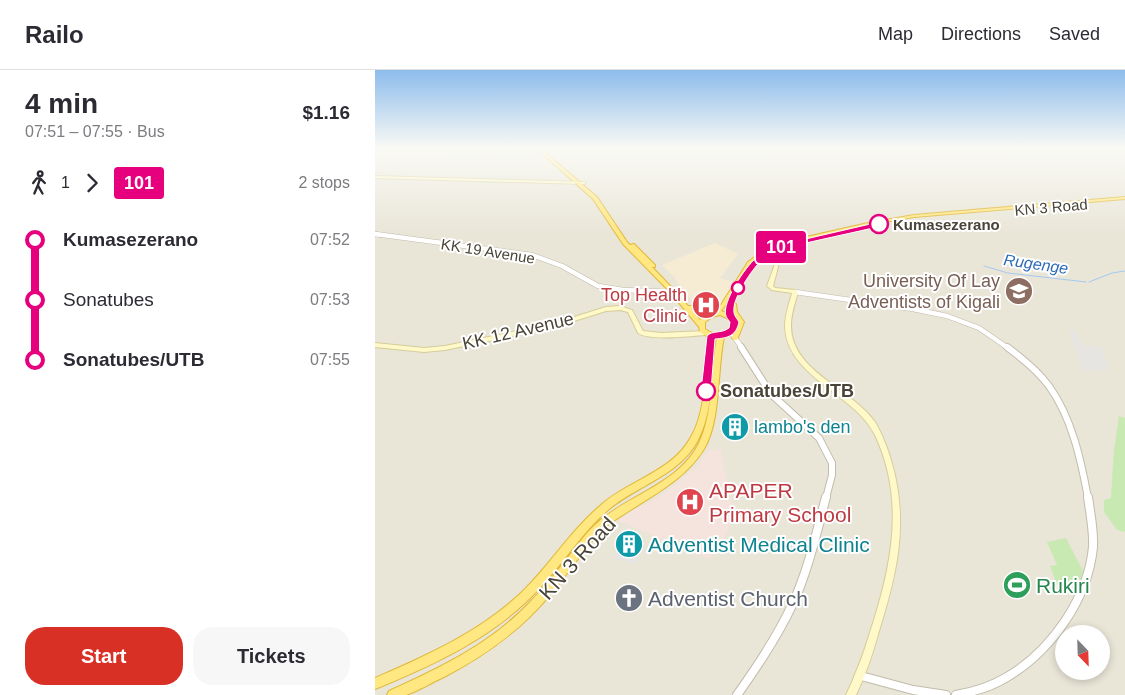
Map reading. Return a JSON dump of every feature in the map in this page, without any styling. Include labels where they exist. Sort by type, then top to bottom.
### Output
[{"type":"highway","points":[[574,177],[597,202],[606,218],[625,243],[673,292],[701,325],[708,334],[713,355]]},
{"type":"highway","points":[[574,177],[601,201],[629,241],[666,278],[687,304],[696,311],[730,316]]},
{"type":"highway","name":"KN 3 Road","points":[[731,298],[746,267],[764,252],[775,249],[831,235],[916,218],[1125,199]]},
{"type":"highway","name":"KN 3 Road","points":[[731,298],[758,260],[775,249]]},
{"type":"highway","points":[[701,325],[702,321],[731,298]]},
{"type":"highway","points":[[713,355],[735,326],[735,322],[730,316],[729,306],[731,298]]},
{"type":"highway","points":[[708,334],[728,335],[741,322],[734,312],[731,298]]},
{"type":"highway","name":"KN 3 Road","points":[[375,684],[440,656],[493,624],[525,595],[604,508],[655,476],[684,452],[693,440],[699,426],[713,355]]},
{"type":"highway","name":"KN 3 Road","points":[[393,695],[445,672],[472,656],[508,630],[528,613],[599,527],[611,517],[674,478],[687,466],[700,449],[709,429],[713,400],[713,355]]},
{"type":"main road","points":[[381,177],[581,183]]},
{"type":"main road","points":[[775,249],[777,256],[770,286],[774,289],[795,292],[787,328],[796,352],[818,376],[869,419],[885,451],[894,482],[898,533],[892,575],[861,676],[851,695]]},
{"type":"main road","name":"KK 12 Avenue","points":[[375,345],[424,350],[445,348],[555,325],[613,308],[630,311],[641,333],[661,335],[708,334]]},
{"type":"street","name":"KK 19 Avenue","points":[[375,234],[532,255],[570,270],[598,286],[673,292]]},
{"type":"street","points":[[655,291],[662,281]]},
{"type":"street","points":[[795,292],[893,306],[943,316],[971,325],[999,342],[1039,376],[1054,395],[1060,407],[1082,468],[1089,507],[1093,546],[1084,588],[1075,606],[1049,640],[1030,659],[1007,678],[971,692],[956,695]]},
{"type":"street","points":[[728,335],[740,346],[771,394],[819,438],[832,463],[832,475],[817,533],[793,603],[753,672],[737,695]]},
{"type":"street","points":[[728,335],[740,346]]},
{"type":"street","points":[[861,676],[903,689],[927,694],[946,695]]},
{"type":"shaded area","points":[[375,177],[1125,177],[1125,695],[375,695]]},
{"type":"shaded area","points":[[715,243],[738,254],[720,278],[736,283],[725,302],[716,311],[702,311],[698,309],[673,276],[662,265]]},
{"type":"shaded area","points":[[1074,329],[1083,345],[1101,347],[1108,364],[1106,371],[1092,369],[1090,372],[1083,371],[1069,331]]},
{"type":"shaded area","name":"APAPER Primary School","points":[[721,449],[732,507],[731,521],[726,535],[710,559],[618,521],[631,511],[657,498],[677,483],[697,466],[707,451]]},
{"type":"shaded area","points":[[617,549],[640,555],[636,564],[613,558]]},
{"type":"green space","points":[[1119,416],[1125,418],[1125,532],[1117,530],[1104,512],[1104,500],[1111,498],[1114,450]]},
{"type":"green space","points":[[1066,538],[1083,571],[1079,584],[1057,585],[1050,566],[1057,565],[1047,542]]},
{"type":"waterway","name":"Rugenge","points":[[984,266],[1008,273],[1086,282]]},
{"type":"waterway","name":"Rugenge","points":[[1089,282],[1112,273],[1125,271]]},
{"type":"bus line","name":"101","points":[[706,391],[711,336],[725,335],[733,330],[735,322],[730,316],[729,306],[743,280],[758,260],[771,251],[786,245],[879,224]]},
{"type":"place","name":"Kumasezerano","points":[[879,224]]},
{"type":"place","name":"University Of Lay Adventists of Kigali","points":[[1019,291]]},
{"type":"place","name":"Top Health Clinic","points":[[706,305]]},
{"type":"place","name":"Sonatubes/UTB","points":[[706,391]]},
{"type":"place","name":"lambo's den","points":[[735,427]]},
{"type":"place","name":"APAPER Primary School","points":[[690,502]]},
{"type":"place","name":"Adventist Medical Clinic","points":[[629,544]]},
{"type":"place","name":"Rukiri","points":[[1017,585]]},
{"type":"place","name":"Adventist Church","points":[[629,598]]}]
